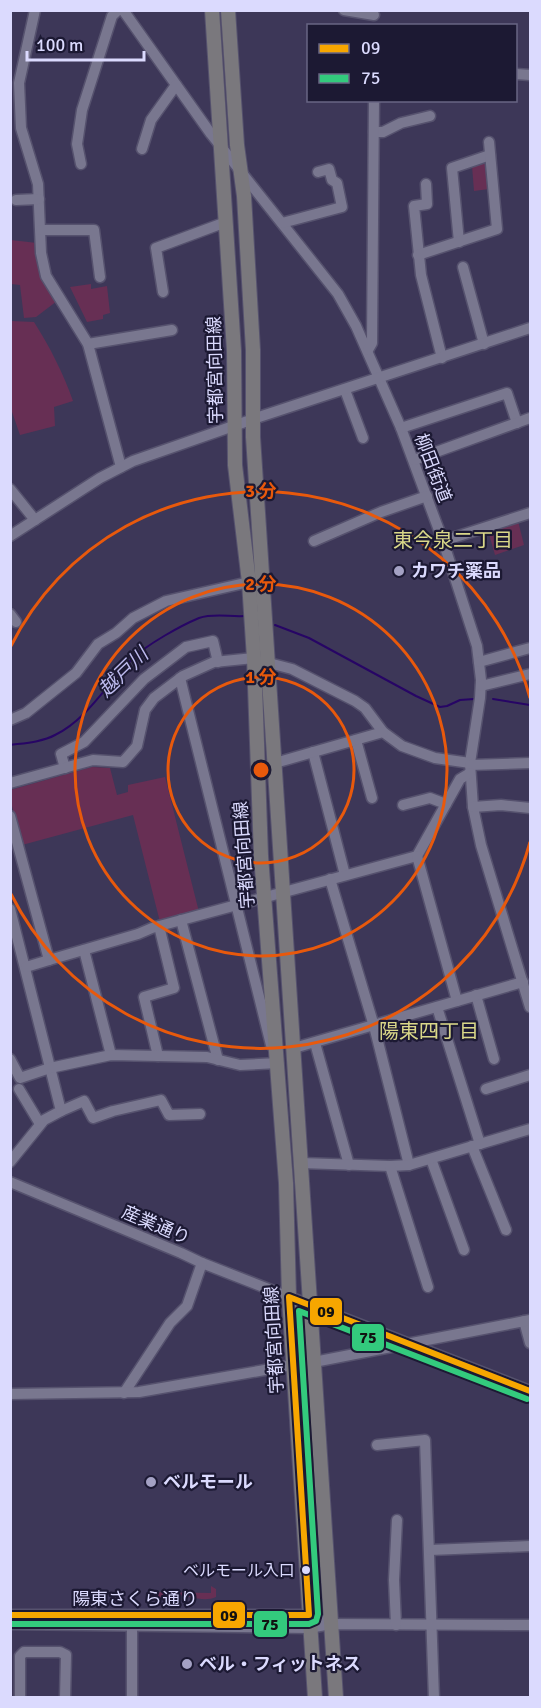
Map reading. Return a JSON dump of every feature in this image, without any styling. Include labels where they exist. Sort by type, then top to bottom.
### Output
[{"type":"main road","name":"宇都宮向田線","points":[[228,10],[253,350],[253,419],[336,1698]]},
{"type":"main road","name":"宇都宮向田線","points":[[212,14],[234,351],[237,488],[249,582],[254,658],[258,813],[286,1183],[289,1297],[315,1698]]},
{"type":"street","points":[[35,10],[19,83],[21,128],[38,184],[40,253],[46,276],[88,344],[121,467]]},
{"type":"street","points":[[81,164],[76,144],[82,110],[112,16],[118,10]]},
{"type":"street","name":"柳田街道","points":[[123,10],[221,146],[338,294],[357,326],[401,428],[472,628],[481,686],[470,767],[473,807],[481,845],[531,1007]]},
{"type":"street","points":[[344,10],[374,17]]},
{"type":"street","points":[[142,148],[151,120],[176,85]]},
{"type":"street","points":[[368,350],[372,343],[374,102]]},
{"type":"street","points":[[374,132],[383,132],[401,123],[430,116]]},
{"type":"street","points":[[418,255],[497,229],[489,142]]},
{"type":"street","points":[[459,242],[452,168],[490,155]]},
{"type":"street","points":[[282,223],[342,207],[337,183],[332,180],[329,169],[318,172]]},
{"type":"street","points":[[426,184],[427,204],[414,206],[418,255],[442,358]]},
{"type":"street","points":[[16,200],[39,199]]},
{"type":"street","points":[[163,292],[156,248],[226,222]]},
{"type":"street","points":[[41,230],[94,230],[100,278]]},
{"type":"street","points":[[463,267],[484,344]]},
{"type":"street","points":[[10,536],[121,467],[146,456],[531,328]]},
{"type":"street","points":[[88,344],[172,330]]},
{"type":"street","points":[[345,390],[363,438]]},
{"type":"street","points":[[401,428],[507,393],[517,423]]},
{"type":"street","points":[[414,460],[531,418]]},
{"type":"street","points":[[10,489],[35,520]]},
{"type":"street","points":[[314,541],[381,512],[427,496]]},
{"type":"street","points":[[443,541],[531,513]]},
{"type":"street","points":[[10,720],[27,713],[76,673],[98,645],[133,618],[172,599],[249,582]]},
{"type":"street","points":[[65,768],[61,754],[84,742],[144,679],[186,647],[213,641],[218,662]]},
{"type":"street","points":[[479,662],[531,648]]},
{"type":"street","points":[[10,783],[93,760],[123,762],[137,746],[145,710],[154,698],[180,678],[218,662],[254,658]]},
{"type":"street","points":[[269,663],[292,669],[355,701],[365,708],[384,732],[402,746],[470,767],[531,763]]},
{"type":"street","points":[[180,678],[271,1045],[277,1044]]},
{"type":"street","points":[[481,686],[530,678]]},
{"type":"street","points":[[275,763],[384,732]]},
{"type":"street","points":[[356,740],[372,798]]},
{"type":"street","points":[[313,753],[345,875]]},
{"type":"street","points":[[457,1001],[417,856],[460,780],[470,767]]},
{"type":"street","points":[[403,805],[430,798],[446,804]]},
{"type":"street","points":[[473,807],[501,805],[531,808]]},
{"type":"street","points":[[10,816],[49,960]]},
{"type":"street","points":[[26,967],[159,926],[417,856]]},
{"type":"street","points":[[330,879],[374,1026],[409,1165]]},
{"type":"street","points":[[10,909],[62,1111]]},
{"type":"street","points":[[181,920],[218,1060]]},
{"type":"street","points":[[158,1056],[144,997],[174,988],[159,926]]},
{"type":"street","points":[[84,950],[111,1055]]},
{"type":"street","points":[[294,1048],[523,982]]},
{"type":"street","points":[[476,995],[494,1059]]},
{"type":"street","points":[[437,1007],[476,1145],[506,1230]]},
{"type":"street","points":[[315,1043],[349,1165]]},
{"type":"street","points":[[10,1059],[20,1078],[50,1068],[111,1055],[207,1057],[240,1065],[278,1063]]},
{"type":"street","points":[[486,1089],[531,1075]]},
{"type":"street","points":[[19,1089],[40,1124]]},
{"type":"street","points":[[10,1162],[40,1124],[84,1101],[93,1118],[161,1100],[169,1115],[200,1114]]},
{"type":"street","points":[[301,1163],[409,1165],[531,1129]]},
{"type":"street","points":[[431,1159],[464,1250]]},
{"type":"street","points":[[390,1166],[428,1287]]},
{"type":"street","name":"産業通り","points":[[10,1182],[202,1263],[311,1305]]},
{"type":"street","points":[[124,1393],[170,1323],[187,1306],[202,1263]]},
{"type":"street","points":[[311,1305],[531,1391]]},
{"type":"street","points":[[314,1362],[527,1320],[531,1343]]},
{"type":"street","points":[[10,1394],[140,1392],[293,1365]]},
{"type":"street","points":[[377,1445],[425,1440],[434,1698]]},
{"type":"street","points":[[396,1625],[394,1580],[397,1520]]},
{"type":"street","points":[[430,1550],[531,1546]]},
{"type":"street","name":"陽東さくら通り","points":[[10,1615],[332,1624]]},
{"type":"street","name":"陽東さくら通り","points":[[10,1624],[132,1625],[309,1622]]},
{"type":"street","points":[[332,1624],[531,1625]]},
{"type":"street","points":[[132,1625],[132,1698]]},
{"type":"street","points":[[20,1698],[20,1656],[24,1652],[60,1652],[66,1655],[65,1698]]},
{"type":"shaded area","points":[[482,162],[487,166],[489,189],[474,191],[472,166]]},
{"type":"shaded area","points":[[11,240],[37,243],[41,274],[57,301],[36,317],[24,318],[20,285],[11,284]]},
{"type":"shaded area","points":[[91,284],[91,289],[107,286],[110,313],[103,315],[103,319],[87,322],[70,287]]},
{"type":"shaded area","points":[[11,321],[34,322],[56,360],[73,401],[54,407],[55,426],[20,435],[11,409]]},
{"type":"shaded area","points":[[518,521],[524,545],[495,555],[488,531]]},
{"type":"shaded area","points":[[92,767],[110,768],[117,795],[128,792],[128,785],[165,777],[199,912],[160,922],[133,815],[22,845],[10,790]]},
{"type":"shaded area","points":[[211,1586],[216,1589],[216,1597],[211,1599],[181,1595],[151,1597],[154,1592],[211,1593]]},
{"type":"waterway","name":"越戸川","points":[[10,745],[45,739],[67,728],[87,710],[133,658],[174,630],[199,618],[216,615],[245,616]]},
{"type":"waterway","name":"越戸川","points":[[275,625],[309,638],[440,707],[460,700],[474,699]]},
{"type":"waterway","name":"越戸川","points":[[493,699],[530,705]]},
{"type":"transit line","name":"09","points":[[10,1615],[309,1615],[289,1297],[530,1391]]},
{"type":"transit line","name":"75","points":[[10,1624],[309,1624],[316,1621],[318,1614],[299,1311],[527,1399]]},
{"type":"place","name":"カワチ薬品","points":[[399,571]]},
{"type":"place","name":"ベルモール","points":[[151,1482]]},
{"type":"place","name":"ベルモール入口","points":[[306,1570]]},
{"type":"place","name":"ベル・フィットネス","points":[[187,1664]]},
{"type":"district","name":"東今泉二丁目","points":[[453,540]]},
{"type":"district","name":"陽東四丁目","points":[[429,1031]]}]
